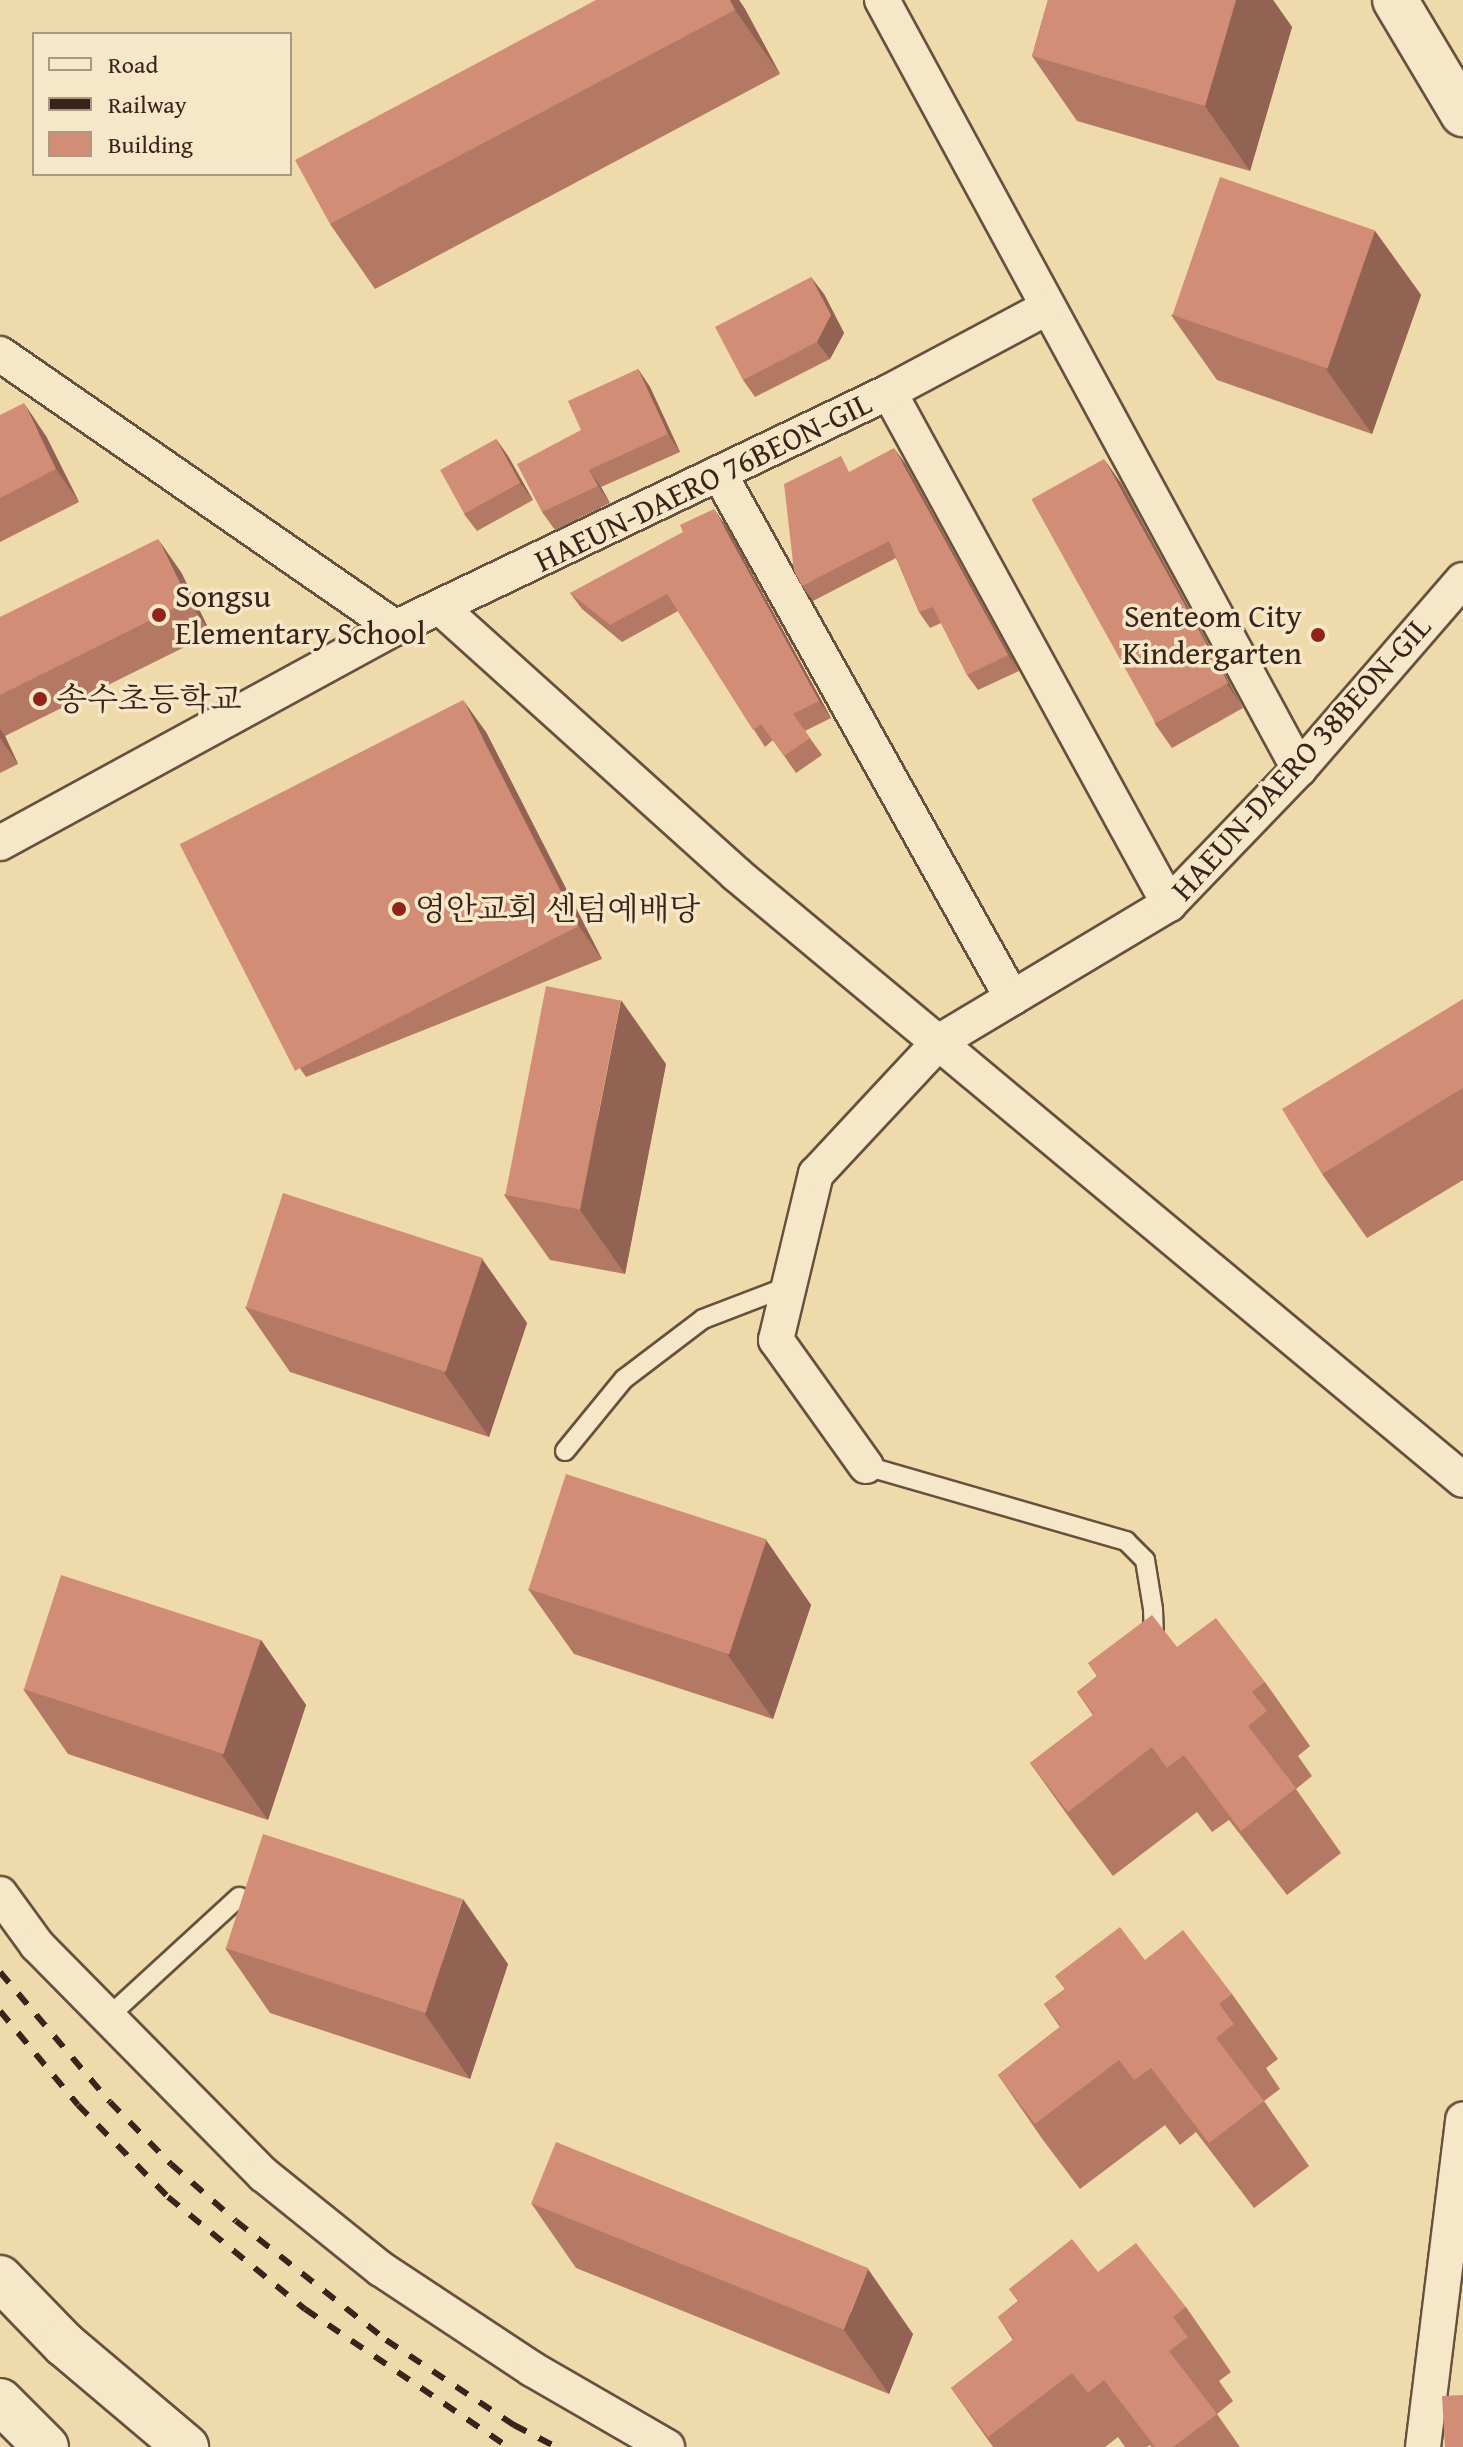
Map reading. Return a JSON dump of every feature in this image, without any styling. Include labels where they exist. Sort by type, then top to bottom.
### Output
[{"type":"main road","points":[[1395,0],[1463,114]]},
{"type":"main road","points":[[0,2278],[64,2344],[186,2447]]},
{"type":"main road","points":[[0,2401],[46,2447]]},
{"type":"street","points":[[882,0],[1299,769]]},
{"type":"street","points":[[889,392],[1048,307]]},
{"type":"street","points":[[0,354],[395,628]]},
{"type":"street","name":"HAEUN-DAERO 76BEON-GIL","points":[[0,843],[395,628],[442,609],[889,392],[1169,904]]},
{"type":"street","points":[[720,475],[1012,998]]},
{"type":"street","name":"HAEUN-DAERO 38BEON-GIL","points":[[866,1466],[776,1340],[816,1174],[940,1041],[1169,904],[1299,769],[1463,580]]},
{"type":"street","points":[[442,609],[736,874],[1463,1480]]},
{"type":"street","points":[[0,1894],[37,1945],[264,2175],[381,2269],[532,2369],[667,2447]]},
{"type":"street","points":[[1423,2447],[1463,2119]]},
{"type":"lane","points":[[565,1451],[624,1379],[703,1319],[789,1286]]},
{"type":"lane","points":[[866,1466],[1126,1541],[1145,1560],[1153,1609],[1154,1661]]},
{"type":"lane","points":[[108,2017],[239,1897]]},
{"type":"building","points":[[596,0],[730,0],[735,10],[330,224],[295,160]]},
{"type":"building","points":[[1048,0],[1236,0],[1205,106],[1032,56]]},
{"type":"building","points":[[1220,177],[1375,230],[1328,368],[1172,315]]},
{"type":"building","points":[[811,277],[831,315],[817,342],[743,380],[715,327]]},
{"type":"building","points":[[638,369],[668,434],[589,470],[598,486],[542,512],[517,464],[581,430],[568,401]]},
{"type":"building","points":[[24,403],[56,469],[0,498],[0,415]]},
{"type":"building","points":[[496,439],[520,483],[464,514],[440,470]]},
{"type":"building","points":[[894,448],[1008,655],[967,675],[933,607],[919,612],[889,541],[802,586],[794,571],[784,484],[841,456],[849,472]]},
{"type":"building","points":[[1104,459],[1228,683],[1156,723],[1031,499]]},
{"type":"building","points":[[714,509],[819,701],[793,714],[810,738],[784,756],[761,724],[753,730],[667,594],[610,625],[570,593],[683,532],[680,525]]},
{"type":"building","points":[[158,539],[189,601],[0,695],[0,617]]},
{"type":"building","name":"영안교회 센텀예배당","points":[[463,700],[578,926],[295,1071],[180,844]]},
{"type":"building","points":[[546,986],[621,1001],[580,1210],[505,1195]]},
{"type":"building","points":[[1463,999],[1463,1088],[1322,1174],[1282,1109]]},
{"type":"building","points":[[283,1193],[483,1258],[446,1372],[246,1307]]},
{"type":"building","points":[[566,1474],[767,1539],[729,1654],[529,1589]]},
{"type":"building","points":[[61,1575],[261,1640],[224,1754],[24,1689]]},
{"type":"building","points":[[1152,1615],[1177,1647],[1216,1618],[1265,1682],[1252,1692],[1267,1711],[1248,1726],[1296,1788],[1241,1831],[1184,1755],[1167,1768],[1152,1747],[1068,1812],[1030,1763],[1094,1714],[1077,1692],[1098,1676],[1088,1663]]},
{"type":"building","points":[[263,1834],[463,1899],[426,2013],[226,1948]]},
{"type":"building","points":[[1120,1927],[1145,1960],[1183,1930],[1232,1994],[1219,2004],[1234,2024],[1216,2038],[1264,2101],[1209,2143],[1151,2068],[1134,2080],[1119,2060],[1035,2124],[998,2075],[1061,2026],[1044,2004],[1065,1989],[1055,1976]]},
{"type":"building","points":[[556,2142],[868,2268],[844,2329],[531,2203]]},
{"type":"building","points":[[1072,2239],[1098,2272],[1136,2243],[1186,2307],[1173,2317],[1188,2337],[1169,2351],[1217,2414],[1173,2447],[1155,2447],[1104,2380],[1088,2393],[1072,2373],[988,2437],[951,2388],[1014,2339],[998,2317],[1019,2301],[1009,2289]]},
{"type":"building","points":[[1463,2395],[1463,2447],[1445,2447],[1442,2396]]},
{"type":"railway","points":[[0,1972],[110,2102],[171,2164],[236,2221],[386,2340],[514,2425],[556,2447]]},
{"type":"railway","points":[[0,2011],[78,2105],[168,2197],[305,2309],[508,2447]]},
{"type":"place","name":"Songsu Elementary School","points":[[159,615]]},
{"type":"place","name":"Senteom City Kindergarten","points":[[1318,635]]},
{"type":"place","name":"송수초등학교","points":[[40,699]]},
{"type":"place","name":"영안교회 센텀예배당","points":[[399,909]]}]
